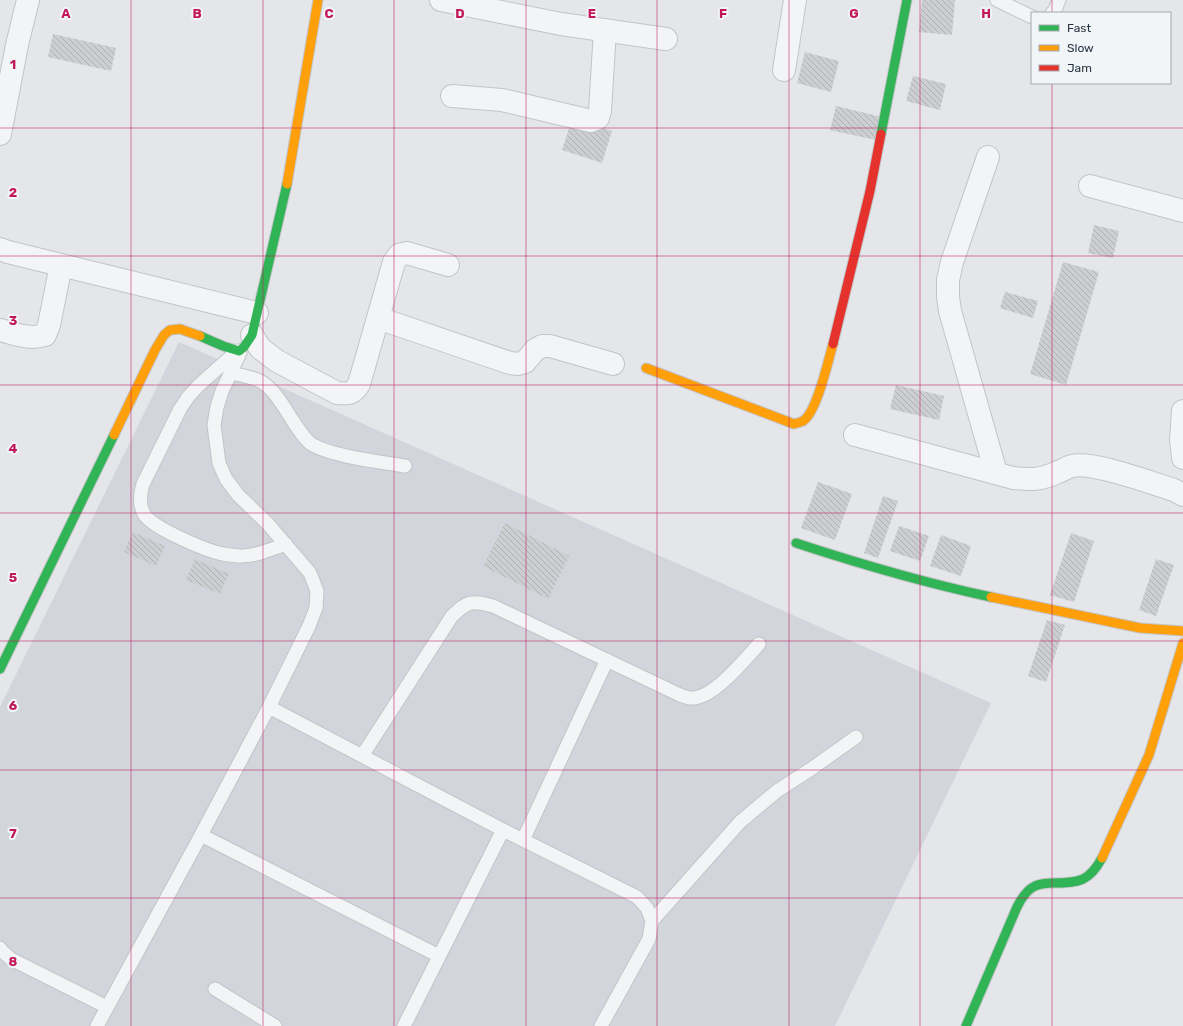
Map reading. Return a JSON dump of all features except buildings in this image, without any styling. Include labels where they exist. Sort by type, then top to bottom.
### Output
[{"type":"street","points":[[0,134],[17,45],[28,0]]},
{"type":"street","points":[[245,343],[256,313],[286,192],[318,0]]},
{"type":"street","points":[[441,0],[520,16],[666,39]]},
{"type":"street","points":[[784,70],[795,0]]},
{"type":"street","points":[[646,368],[794,424],[802,421],[809,414],[816,400],[834,340],[870,192],[908,0]]},
{"type":"street","points":[[452,96],[502,100],[591,121],[598,118],[600,111],[605,30]]},
{"type":"street","points":[[988,158],[952,262],[948,280],[948,297],[950,311],[996,473]]},
{"type":"street","points":[[1090,186],[1183,211]]},
{"type":"street","points":[[0,248],[8,252],[256,313]]},
{"type":"street","points":[[0,669],[6,646],[155,350],[164,335],[172,329],[184,330],[245,343],[260,348],[276,362],[338,393],[347,394],[355,390],[359,384],[394,262],[399,255],[407,253],[448,264]]},
{"type":"street","points":[[0,330],[26,338],[37,338],[45,335],[49,325],[61,265]]},
{"type":"street","points":[[378,318],[510,363],[518,364],[525,362],[535,350],[542,346],[550,346],[613,364]]},
{"type":"street","points":[[1183,411],[1181,440],[1183,458]]},
{"type":"street","points":[[855,435],[996,473],[1030,480],[1045,478],[1072,466],[1088,466],[1103,468],[1174,490],[1183,495]]},
{"type":"street","points":[[796,543],[871,566],[966,592],[1140,628],[1183,632]]},
{"type":"street","points":[[966,1026],[989,970],[1020,902],[1030,889],[1043,884],[1074,882],[1088,878],[1098,866],[1149,755],[1183,643]]},
{"type":"lane","points":[[997,0],[1031,17]]},
{"type":"lane","points":[[1053,12],[1059,0]]},
{"type":"lane","points":[[97,1026],[202,834],[269,707],[309,626],[316,608],[317,591],[310,573],[268,524],[238,495],[226,479],[218,463],[214,426],[222,391],[245,343]]},
{"type":"lane","points":[[245,343],[198,386],[180,409],[143,484],[140,495],[140,504],[144,514],[151,522],[162,529],[217,553],[243,556],[256,554],[286,544]]},
{"type":"lane","points":[[231,373],[262,382],[280,400],[302,434],[318,448],[365,459],[405,466]]},
{"type":"lane","points":[[362,756],[452,616],[466,604],[479,602],[493,606],[680,695],[692,698],[705,695],[719,686],[759,644]]},
{"type":"lane","points":[[523,840],[607,660]]},
{"type":"lane","points":[[269,707],[503,830],[637,897],[647,908],[652,921],[650,939],[600,1026]]},
{"type":"lane","points":[[652,921],[740,822],[777,791],[856,737]]},
{"type":"lane","points":[[404,1026],[503,830]]},
{"type":"lane","points":[[202,834],[439,956]]},
{"type":"lane","points":[[0,948],[11,959],[107,1007]]},
{"type":"lane","points":[[215,989],[275,1026]]},
{"type":"shaded area","points":[[179,342],[991,703],[835,1026],[0,1026],[0,707]]},
{"type":"traffic: fast","points":[[881,134],[907,0]]},
{"type":"traffic: fast","points":[[200,336],[239,351],[244,347],[252,335],[287,184]]},
{"type":"traffic: fast","points":[[0,669],[114,435]]},
{"type":"traffic: fast","points":[[796,543],[893,573],[991,597]]},
{"type":"traffic: fast","points":[[966,1026],[1017,907],[1024,895],[1035,886],[1048,883],[1082,880],[1092,872],[1102,858]]},
{"type":"traffic: slow","points":[[287,184],[318,0]]},
{"type":"traffic: slow","points":[[114,435],[155,350],[164,335],[170,330],[180,329],[200,336]]},
{"type":"traffic: slow","points":[[646,368],[794,424],[803,421],[813,408],[833,344]]},
{"type":"traffic: slow","points":[[991,597],[1140,628],[1183,631]]},
{"type":"traffic: slow","points":[[1102,858],[1149,755],[1183,643]]},
{"type":"traffic: jam","points":[[833,344],[870,191],[881,134]]}]
